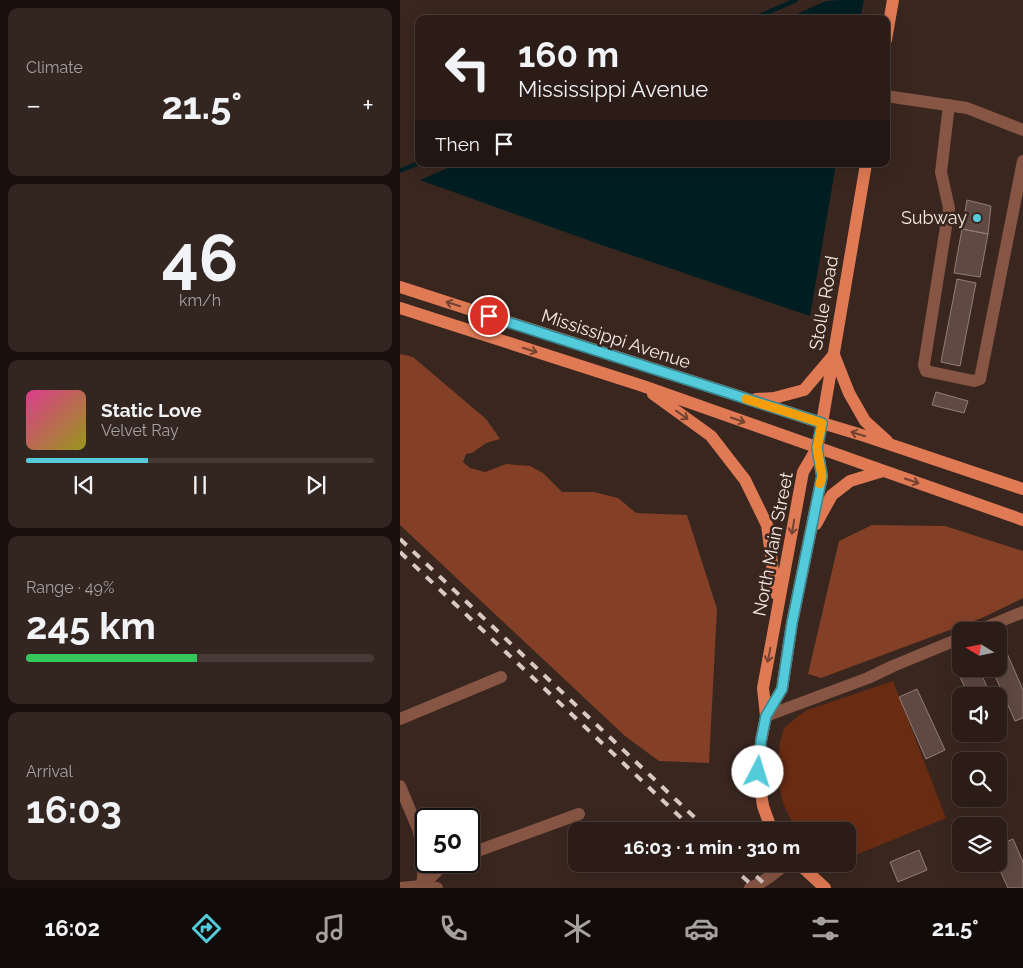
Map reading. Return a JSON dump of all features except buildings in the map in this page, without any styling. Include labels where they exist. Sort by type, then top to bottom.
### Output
[{"type":"main road","points":[[890,17],[893,0]]},
{"type":"main road","name":"Stolle Road","points":[[817,448],[865,167]]},
{"type":"main road","name":"Mississippi Avenue","points":[[400,287],[1023,489]]},
{"type":"main road","name":"Mississippi Avenue","points":[[400,308],[643,386],[1023,520]]},
{"type":"main road","points":[[747,399],[774,398],[804,390],[834,355],[849,393],[865,421],[892,445]]},
{"type":"main road","points":[[643,386],[711,436],[745,480],[767,525],[778,607]]},
{"type":"main road","name":"North Main Street","points":[[766,716],[782,689],[792,623],[822,476],[817,448]]},
{"type":"main road","name":"North Main Street","points":[[768,822],[762,806],[758,772],[766,716],[763,688],[803,472],[817,448]]},
{"type":"main road","points":[[810,533],[832,495],[850,481],[883,471]]},
{"type":"main road","points":[[807,872],[824,888]]},
{"type":"street","points":[[890,97],[967,108],[1023,130]]},
{"type":"street","points":[[949,105],[941,172],[949,208],[924,365],[926,371],[974,381],[980,379],[1023,161]]},
{"type":"street","points":[[998,622],[1023,612]]},
{"type":"street","points":[[766,716],[868,678],[952,642]]},
{"type":"street","points":[[400,719],[501,677]]},
{"type":"street","points":[[400,786],[418,828],[425,857],[422,886]]},
{"type":"street","points":[[480,850],[579,814]]},
{"type":"street","points":[[750,888],[777,872]]},
{"type":"street","points":[[422,886],[435,873]]},
{"type":"street","points":[[402,888],[422,886],[437,888]]},
{"type":"shaded area","points":[[401,354],[413,357],[486,419],[500,439],[486,443],[472,453],[466,454],[463,462],[470,468],[485,472],[506,464],[530,466],[543,473],[562,492],[594,492],[618,498],[636,513],[687,515],[717,609],[709,763],[659,761],[625,736],[400,525]]},
{"type":"shaded area","points":[[872,525],[945,526],[1023,551],[1023,598],[971,622],[952,622],[952,629],[821,678],[808,674],[839,541]]},
{"type":"shaded area","points":[[893,681],[946,818],[856,855],[856,822],[792,822],[783,803],[777,774],[780,742],[784,728],[807,710]]},
{"type":"water","points":[[864,0],[861,15],[795,15],[826,1]]},
{"type":"water","points":[[450,167],[835,167],[810,316],[593,242],[420,180]]},
{"type":"waterway","points":[[762,15],[796,0]]},
{"type":"waterway","points":[[400,170],[415,165]]},
{"type":"railway","points":[[400,539],[699,822]]},
{"type":"railway","points":[[400,552],[685,822]]},
{"type":"railway","points":[[738,872],[755,888]]},
{"type":"railway","points":[[752,872],[769,888]]},
{"type":"slow traffic","points":[[746,399],[822,423],[817,448],[822,476],[820,484]]},
{"type":"place","name":"Subway","points":[[977,218]]},
{"type":"route","points":[[489,316],[822,423],[817,448],[822,476],[792,623],[782,689],[766,716],[758,772]]}]
